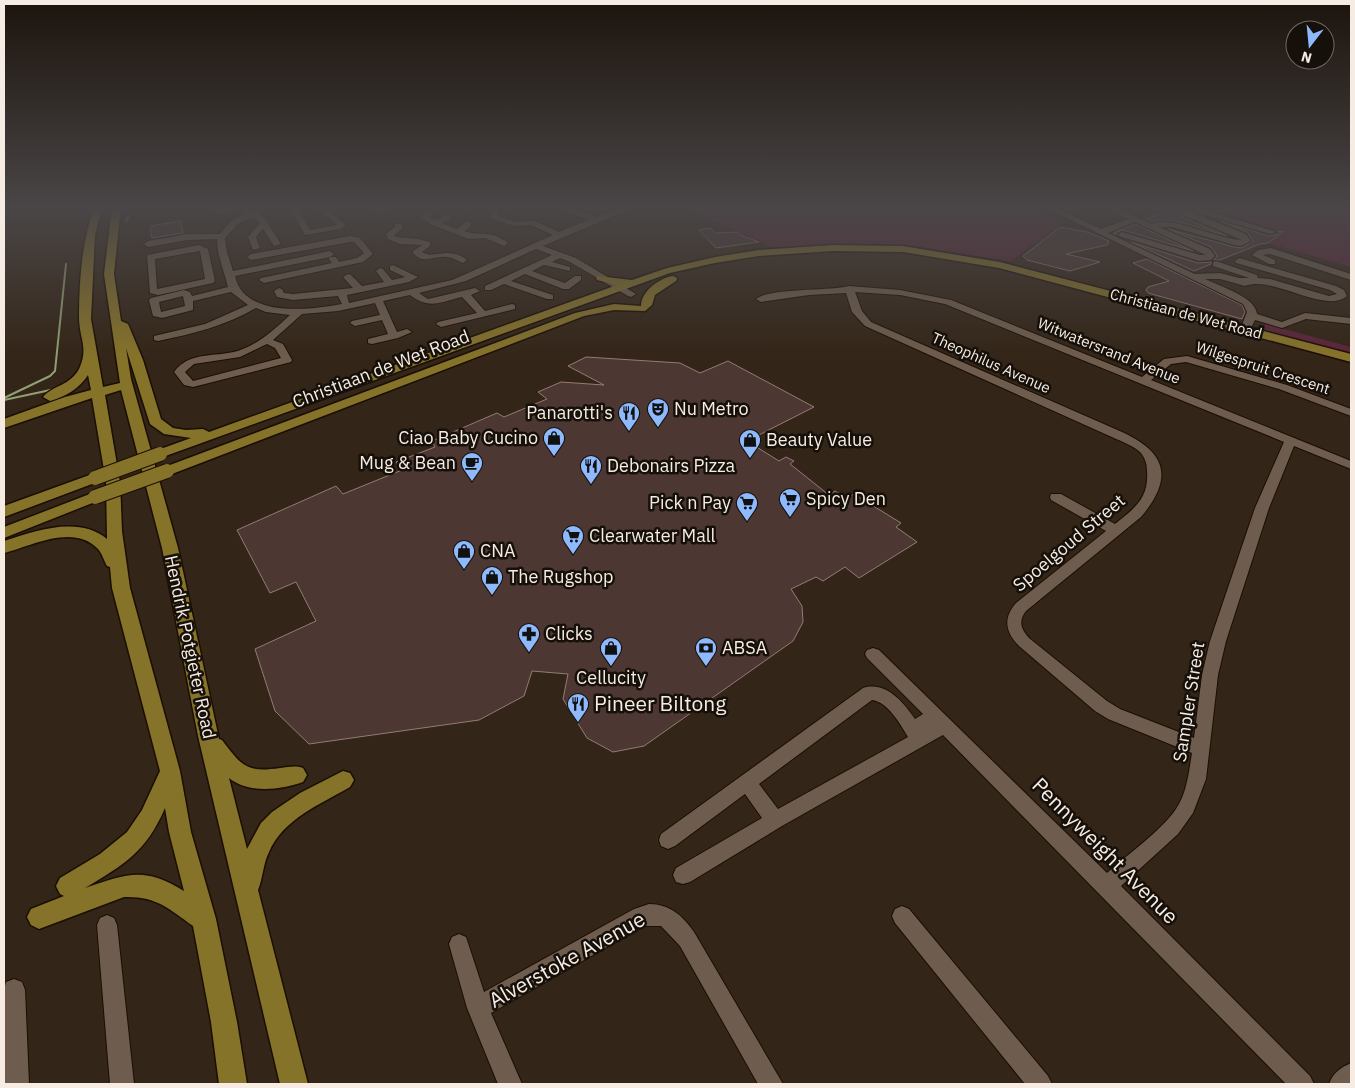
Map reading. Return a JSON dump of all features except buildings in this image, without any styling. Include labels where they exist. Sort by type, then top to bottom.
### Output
[{"type":"main road","points":[[88,258],[86,319],[113,482],[114,531],[121,588]]},
{"type":"main road","name":"Hendrik Potgieter Road","points":[[112,258],[110,274],[112,301],[126,382],[170,548],[208,736],[294,1084]]},
{"type":"main road","name":"Christiaan de Wet Road","points":[[620,293],[643,279],[715,260],[732,258]]},
{"type":"main road","name":"Christiaan de Wet Road","points":[[4,533],[620,293],[750,258]]},
{"type":"main road","name":"Christiaan de Wet Road","points":[[960,258],[1000,264],[1351,357]]},
{"type":"main road","points":[[585,307],[598,290],[599,280],[621,282],[643,279]]},
{"type":"main road","points":[[585,307],[644,307],[646,296],[672,279]]},
{"type":"main road","points":[[112,301],[137,360],[154,421],[160,427],[178,433],[194,434],[214,431],[274,413]]},
{"type":"main road","name":"Christiaan de Wet Road","points":[[6,511],[274,413],[585,307]]},
{"type":"main road","points":[[6,418],[77,383],[85,372],[92,352]]},
{"type":"main road","points":[[6,418],[126,382]]},
{"type":"main road","points":[[6,418],[52,406],[99,389]]},
{"type":"main road","points":[[52,406],[80,404],[91,409],[104,422]]},
{"type":"main road","points":[[4,547],[30,538],[73,532],[95,537],[104,542],[110,551],[170,771],[180,832],[204,919],[224,1022],[233,1084]]},
{"type":"main road","points":[[208,736],[229,766],[240,775],[249,779],[263,780],[296,775]]},
{"type":"main road","points":[[68,886],[120,853],[131,843],[148,820],[170,771]]},
{"type":"main road","points":[[247,892],[254,859],[270,827],[284,815],[343,780]]},
{"type":"main road","points":[[39,917],[124,886],[138,885],[153,886],[204,919]]},
{"type":"street","points":[[150,258],[153,291],[158,292],[209,282],[211,280],[206,260],[219,258]]},
{"type":"street","points":[[224,258],[234,288],[244,298],[255,304],[281,310],[300,311],[347,307],[461,280],[509,258]]},
{"type":"street","points":[[230,274],[311,258]]},
{"type":"street","points":[[332,258],[337,265]]},
{"type":"street","points":[[264,280],[364,258]]},
{"type":"street","points":[[457,258],[484,269]]},
{"type":"street","points":[[488,288],[553,258]]},
{"type":"street","points":[[567,258],[620,293]]},
{"type":"street","points":[[1157,258],[1246,302],[1252,307],[1253,316],[1246,329]]},
{"type":"street","points":[[1259,258],[1300,271],[1309,282]]},
{"type":"street","points":[[1291,258],[1351,277]]},
{"type":"street","points":[[450,265],[463,260]]},
{"type":"street","points":[[1216,264],[1320,297],[1335,299],[1342,296],[1338,290],[1239,261]]},
{"type":"street","points":[[544,262],[567,270]]},
{"type":"street","points":[[279,292],[280,295],[293,297],[342,293],[409,280],[413,276],[393,268]]},
{"type":"street","points":[[380,271],[390,284]]},
{"type":"street","points":[[524,271],[566,287]]},
{"type":"street","points":[[1196,276],[1220,276],[1298,301]]},
{"type":"street","points":[[348,277],[360,290]]},
{"type":"street","points":[[534,303],[550,297],[578,278]]},
{"type":"street","points":[[1206,282],[1234,280],[1267,281]]},
{"type":"street","points":[[504,281],[550,297]]},
{"type":"street","points":[[316,284],[324,295]]},
{"type":"street","points":[[189,303],[198,302],[199,297],[234,288]]},
{"type":"street","name":"Witwatersrand Avenue","points":[[761,299],[816,290],[849,289],[901,292],[948,302],[1351,465]]},
{"type":"street","name":"Theophilus Avenue","points":[[849,289],[857,312],[868,324],[1139,445]]},
{"type":"street","points":[[441,324],[445,311],[465,294],[475,291]]},
{"type":"street","points":[[412,292],[422,300],[445,311],[483,315],[512,307]]},
{"type":"street","points":[[342,293],[347,307]]},
{"type":"street","points":[[465,294],[483,315]]},
{"type":"street","points":[[378,300],[394,336]]},
{"type":"street","points":[[158,338],[214,326],[234,317],[255,304]]},
{"type":"street","points":[[266,340],[279,346],[287,360],[193,384],[188,383],[179,372],[196,359],[236,355],[250,350],[266,340],[300,311]]},
{"type":"street","points":[[1253,316],[1282,325],[1305,316],[1351,322]]},
{"type":"street","points":[[355,323],[384,317]]},
{"type":"street","points":[[372,341],[408,332]]},
{"type":"street","points":[[234,375],[236,355]]},
{"type":"street","name":"Wilgespruit Crescent","points":[[1143,382],[1166,361],[1173,358],[1187,359],[1283,387],[1351,413]]},
{"type":"street","name":"Sampler Street","points":[[1107,886],[1171,828],[1184,813],[1197,779],[1210,675],[1218,641],[1262,508],[1290,441]]},
{"type":"street","name":"Spoelgoud Street","points":[[1139,445],[1151,456],[1154,466],[1154,486],[1151,495],[1136,514],[1016,612],[1012,619],[1016,635],[1101,706],[1114,714],[1202,749]]},
{"type":"street","points":[[1056,498],[1115,530]]},
{"type":"street","name":"Pennyweight Avenue","points":[[872,654],[928,727],[1107,886],[1302,1084]]},
{"type":"street","points":[[668,840],[869,693],[878,692],[928,727],[683,876]]},
{"type":"street","points":[[747,782],[775,820]]},
{"type":"street","name":"Alverstoke Avenue","points":[[478,1008],[641,916],[654,912],[666,916],[677,925],[687,939],[771,1084]]},
{"type":"street","points":[[902,916],[1040,1084]]},
{"type":"street","points":[[107,925],[122,1084]]},
{"type":"street","points":[[459,944],[478,1008],[510,1084]]},
{"type":"street","points":[[14,990],[17,1084]]},
{"type":"street","points":[[1341,1084],[1351,1075]]},
{"type":"shaded area","points":[[989,258],[1014,258],[1010,261]]},
{"type":"shaded area","points":[[1319,258],[1351,258],[1351,267]]},
{"type":"shaded area","points":[[1265,324],[1351,347],[1351,353],[1264,330]]},
{"type":"waterway","points":[[4,398],[50,376],[55,371],[66,264]]},
{"type":"waterway","points":[[4,400],[55,389]]},
{"type":"place","name":"Nu Metro","points":[[658,428]]},
{"type":"place","name":"Panarotti's","points":[[629,432]]},
{"type":"place","name":"Ciao Baby Cucino","points":[[554,457]]},
{"type":"place","name":"Beauty Value","points":[[750,459]]},
{"type":"place","name":"Mug & Bean","points":[[472,482]]},
{"type":"place","name":"Debonairs Pizza","points":[[591,485]]},
{"type":"place","name":"Spicy Den","points":[[790,518]]},
{"type":"place","name":"Pick n Pay","points":[[747,522]]},
{"type":"place","name":"Clearwater Mall","points":[[573,555]]},
{"type":"place","name":"CNA","points":[[464,570]]},
{"type":"place","name":"The Rugshop","points":[[492,596]]},
{"type":"place","name":"Clicks","points":[[529,653]]},
{"type":"place","name":"Cellucity","points":[[611,667]]},
{"type":"place","name":"ABSA","points":[[706,667]]},
{"type":"place","name":"Pineer Biltong","points":[[578,723]]}]
